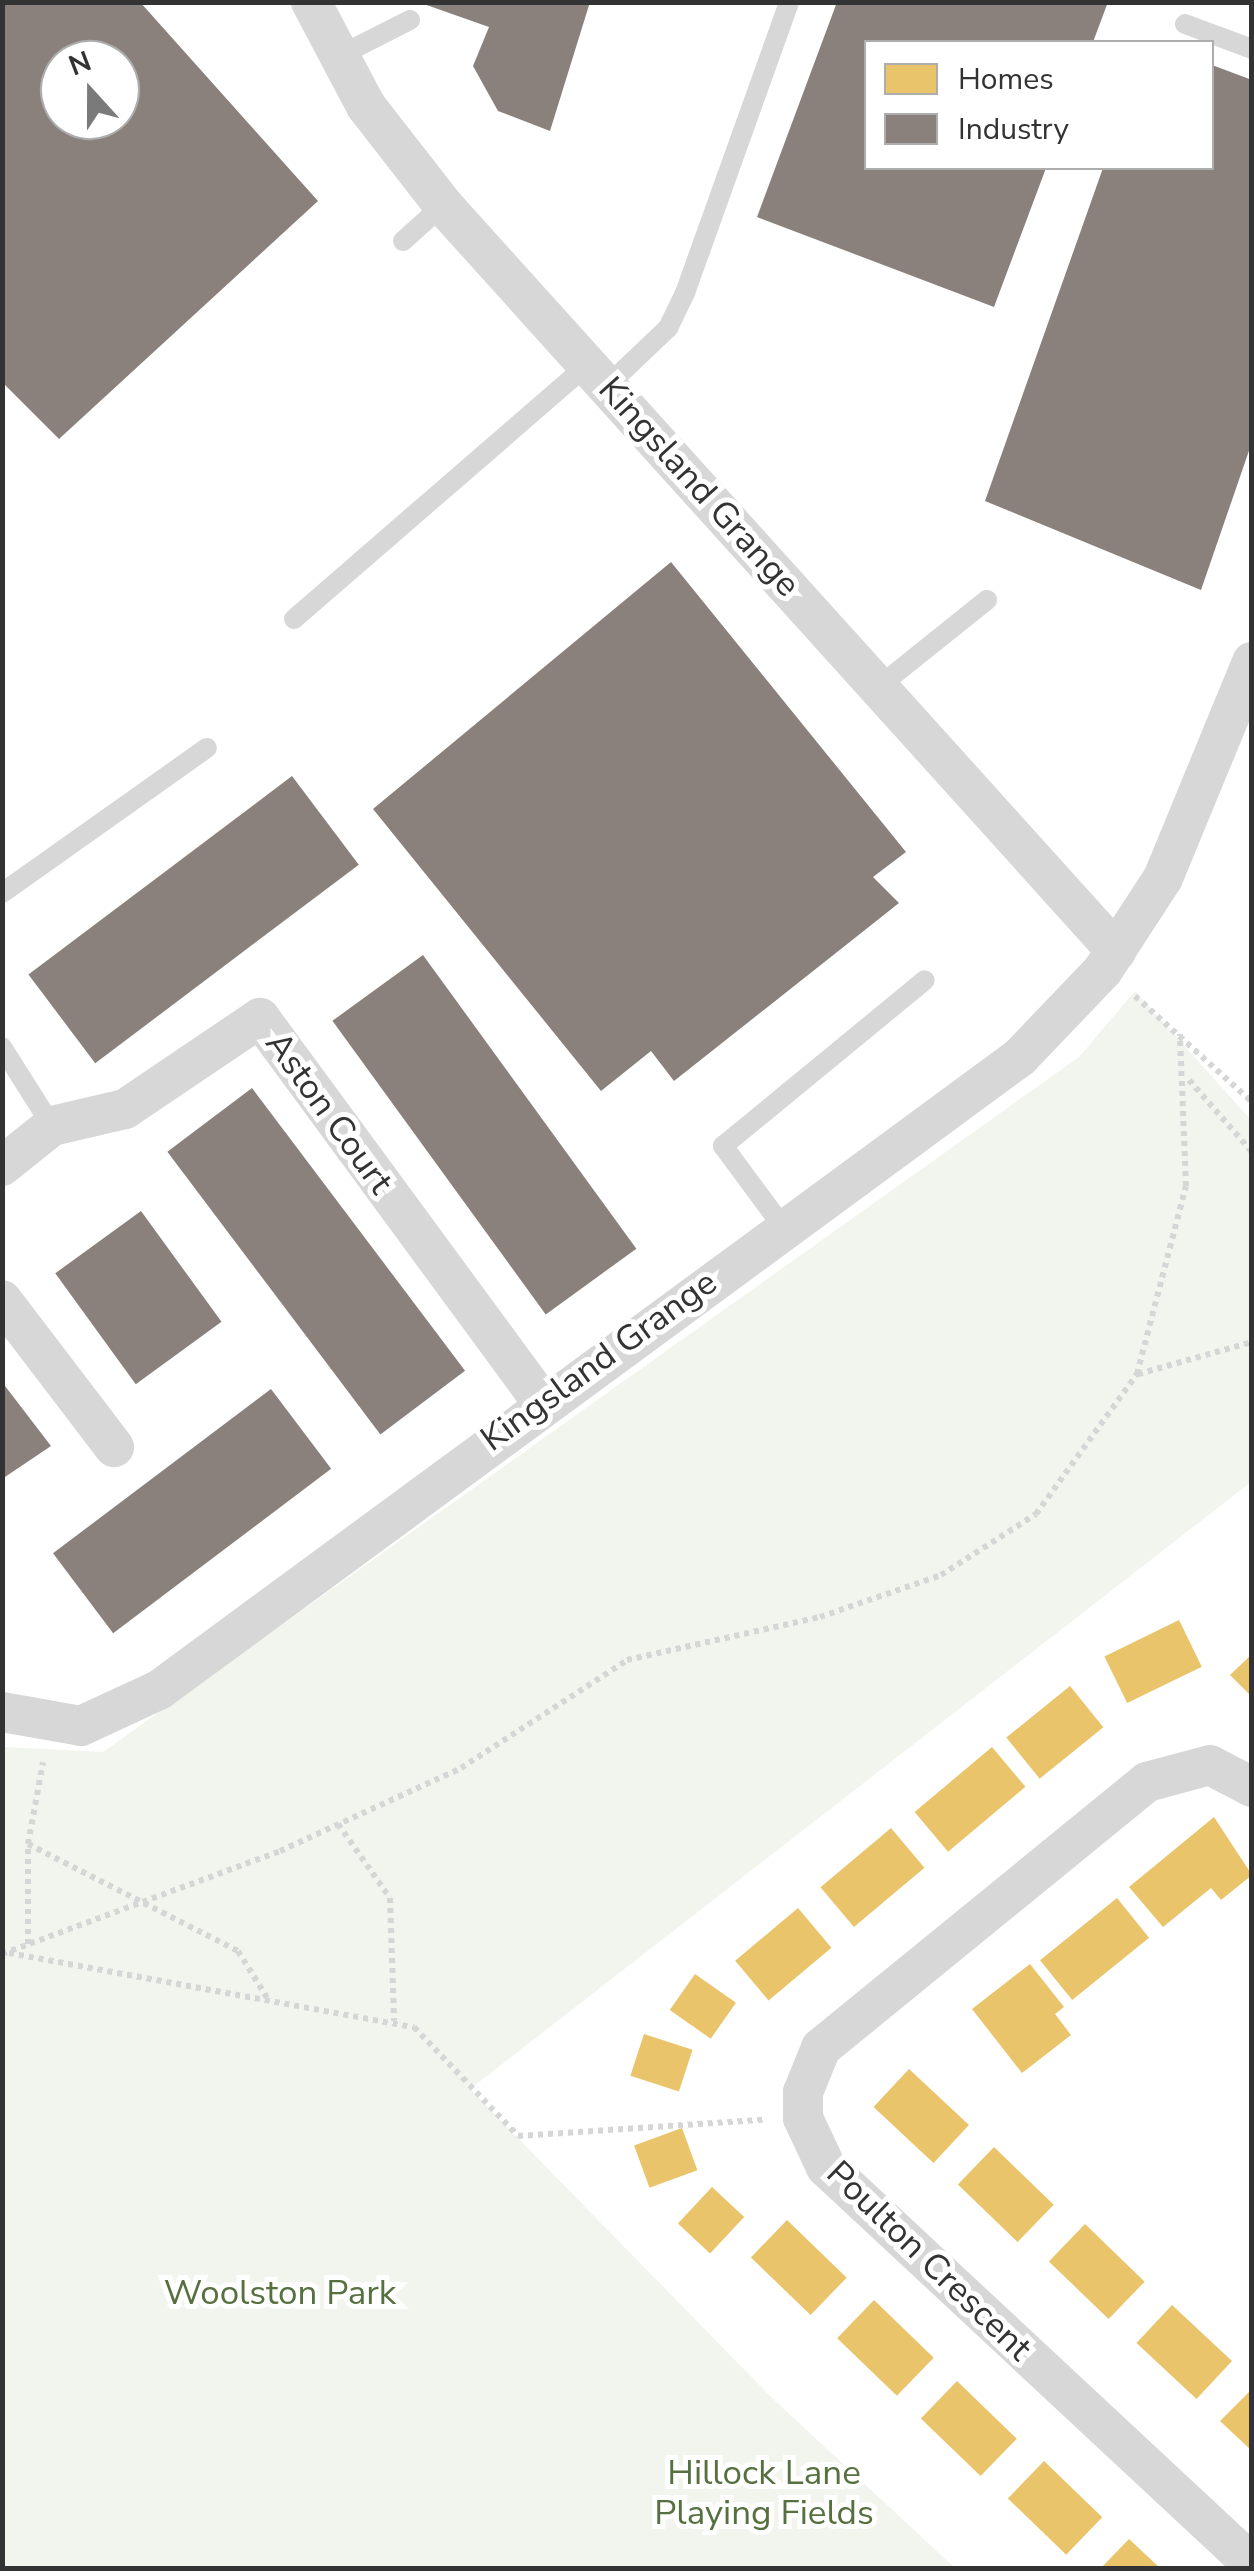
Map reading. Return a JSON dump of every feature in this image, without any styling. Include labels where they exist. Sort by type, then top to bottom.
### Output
[{"type":"street","name":"Kingsland Grange","points":[[311,2],[338,57],[443,205],[877,688],[1110,961]]},
{"type":"street","name":"Kingsland Grange","points":[[54,1727],[118,1713],[159,1690],[542,1401],[1020,1057],[1110,961],[1206,789],[1252,662]]},
{"type":"street","name":"Aston Court","points":[[2,1166],[52,1126],[126,1109],[260,1018],[542,1401]]},
{"type":"street","points":[[2,1300],[114,1446]]},
{"type":"street","points":[[2,1712],[54,1727]]},
{"type":"street","points":[[803,2118],[807,2069],[821,2048],[1147,1782],[1210,1765],[1252,1787]]},
{"type":"street","name":"Poulton Crescent","points":[[803,2118],[826,2167],[1252,2564]]},
{"type":"lane","points":[[294,619],[598,374],[668,328],[685,293],[789,2]]},
{"type":"lane","points":[[338,57],[410,20]]},
{"type":"lane","points":[[1185,24],[1252,50]]},
{"type":"lane","points":[[403,241],[443,205]]},
{"type":"lane","points":[[877,688],[987,600]]},
{"type":"lane","points":[[2,892],[208,748]]},
{"type":"lane","points":[[783,1227],[724,1146],[925,980]]},
{"type":"lane","points":[[2,1047],[52,1126]]},
{"type":"path","points":[[1110,961],[1252,1102]]},
{"type":"path","points":[[4,1952],[338,1824],[461,1768],[627,1660],[820,1617],[940,1576],[1036,1514],[1137,1374],[1186,1186],[1188,1080],[1180,1034]]},
{"type":"path","points":[[1188,1080],[1252,1152]]},
{"type":"path","points":[[1137,1374],[1252,1342]]},
{"type":"path","points":[[28,1944],[28,1844],[54,1727]]},
{"type":"path","points":[[338,1824],[390,1898],[394,2021]]},
{"type":"path","points":[[28,1844],[238,1950],[269,2001]]},
{"type":"path","points":[[4,1952],[414,2027],[518,2136],[803,2118]]},
{"type":"green space","name":"Woolston Park","points":[[1135,991],[1251,1120],[1251,1482],[470,2089],[770,2396],[955,2568],[3,2568],[2,1747],[103,1752],[1079,1057]]},
{"type":"building: Homes","points":[[1179,1620],[1202,1667],[1127,1703],[1104,1656]]},
{"type":"building: Homes","points":[[1252,1654],[1252,1697],[1230,1675]]},
{"type":"building: Homes","points":[[1070,1686],[1103,1727],[1040,1779],[1006,1738]]},
{"type":"building: Homes","points":[[992,1747],[1025,1787],[948,1852],[915,1812]]},
{"type":"building: Homes","points":[[1214,1817],[1252,1875],[1221,1900],[1211,1888],[1163,1927],[1129,1887]]},
{"type":"building: Homes","points":[[891,1828],[924,1868],[854,1927],[821,1887]]},
{"type":"building: Homes","points":[[1117,1898],[1149,1938],[1072,2000],[1040,1960]]},
{"type":"building: Homes","points":[[798,1908],[831,1948],[769,2001],[735,1961]]},
{"type":"building: Homes","points":[[1030,1964],[1064,2007],[1055,2014],[1071,2035],[1022,2073],[972,2009]]},
{"type":"building: Homes","points":[[695,1974],[736,2003],[711,2039],[670,2010]]},
{"type":"building: Homes","points":[[644,2034],[693,2050],[679,2092],[630,2076]]},
{"type":"building: Homes","points":[[909,2069],[969,2125],[934,2163],[874,2107]]},
{"type":"building: Homes","points":[[682,2128],[697,2170],[649,2188],[634,2145]]},
{"type":"building: Homes","points":[[994,2147],[1054,2205],[1018,2242],[958,2184]]},
{"type":"building: Homes","points":[[712,2187],[744,2217],[710,2254],[678,2224]]},
{"type":"building: Homes","points":[[787,2220],[847,2278],[811,2315],[751,2257]]},
{"type":"building: Homes","points":[[1085,2224],[1145,2282],[1109,2319],[1049,2261]]},
{"type":"building: Homes","points":[[874,2300],[934,2358],[897,2396],[837,2338]]},
{"type":"building: Homes","points":[[1172,2305],[1232,2361],[1197,2399],[1137,2343]]},
{"type":"building: Homes","points":[[957,2381],[1017,2439],[981,2476],[921,2418]]},
{"type":"building: Homes","points":[[1252,2389],[1252,2451],[1220,2421]]},
{"type":"building: Homes","points":[[1044,2461],[1102,2517],[1066,2555],[1008,2498]]},
{"type":"building: Homes","points":[[1129,2539],[1160,2568],[1101,2568]]},
{"type":"building: Industry","points":[[2,2],[140,2],[318,201],[59,439],[2,382]]},
{"type":"building: Industry","points":[[418,2],[590,2],[550,131],[498,111],[473,66],[489,27]]},
{"type":"building: Industry","points":[[837,2],[1108,2],[1094,40],[864,40],[864,170],[1045,170],[994,307],[757,217]]},
{"type":"building: Industry","points":[[1214,66],[1252,80],[1252,442],[1201,590],[985,501],[1102,170],[1214,170]]},
{"type":"building: Industry","points":[[671,562],[906,852],[873,877],[899,903],[674,1081],[651,1051],[601,1091],[373,809]]},
{"type":"building: Industry","points":[[292,776],[359,865],[95,1063],[28,975]]},
{"type":"building: Industry","points":[[423,955],[636,1249],[546,1315],[332,1021]]},
{"type":"building: Industry","points":[[252,1088],[465,1371],[380,1435],[167,1152]]},
{"type":"building: Industry","points":[[141,1211],[222,1322],[136,1384],[55,1273]]},
{"type":"building: Industry","points":[[2,1382],[51,1446],[2,1479]]},
{"type":"building: Industry","points":[[271,1389],[331,1469],[113,1633],[53,1553]]},
{"type":"park label","name":"Hillock Lane Playing Fields","points":[[764,2493]]}]
